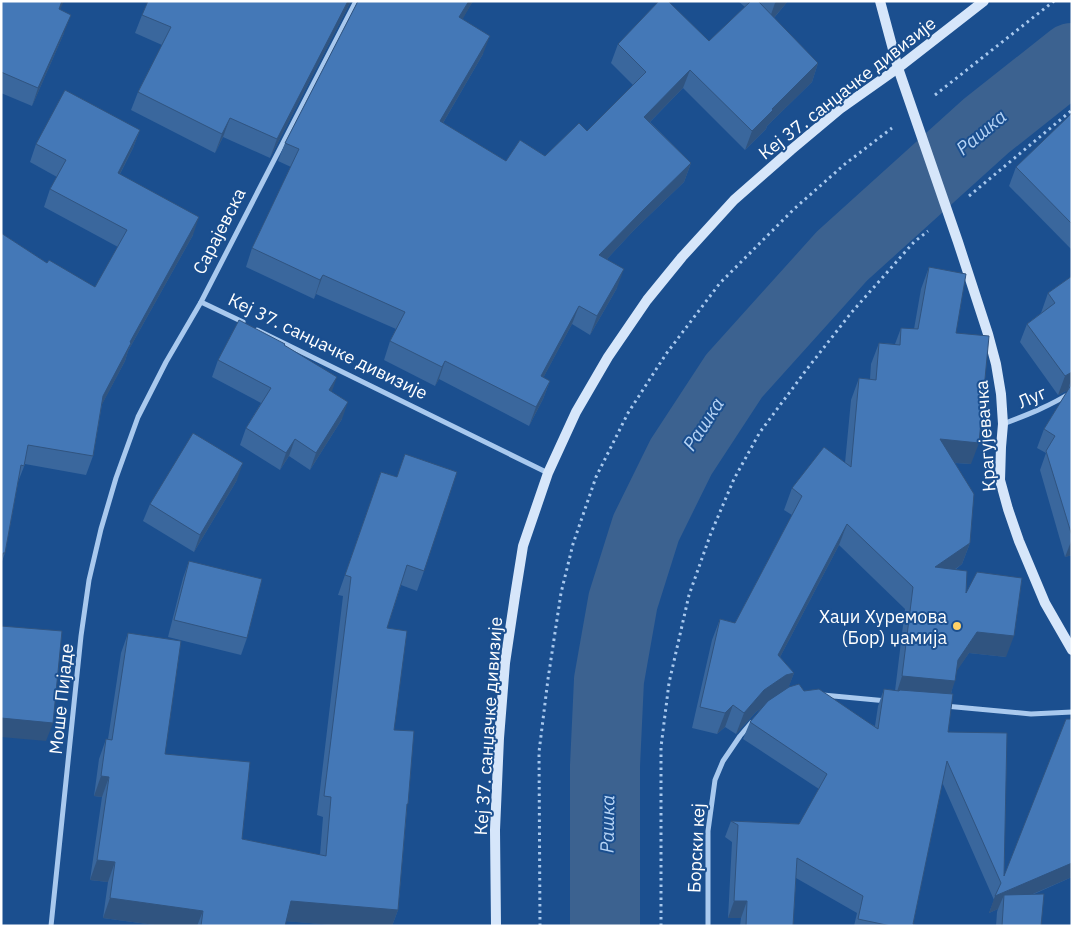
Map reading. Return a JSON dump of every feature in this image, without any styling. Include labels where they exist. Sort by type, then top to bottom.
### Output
[{"type":"street","name":"Сарајевска","points":[[116,478],[138,417],[166,362],[201,302],[356,1]]},
{"type":"street","points":[[880,1],[898,68]]},
{"type":"street","name":"Кеј 37. санџачке дивизије","points":[[496,926],[495,830],[499,738],[505,662],[523,546],[548,473],[576,412],[608,357],[647,300],[682,257],[734,200],[840,109],[898,68],[984,1]]},
{"type":"street","name":"Крагујевачка","points":[[898,68],[958,242],[996,364],[1003,424],[1000,480],[1008,509],[1045,603],[1072,650]]},
{"type":"street","name":"Кеј 37. санџачке дивизије","points":[[201,302],[245,324]]},
{"type":"street","name":"Кеј 37. санџачке дивизије","points":[[254,328],[548,473]]},
{"type":"street","name":"Луг","points":[[1003,424],[1034,412],[1072,392]]},
{"type":"street","name":"Моше Пијаде","points":[[51,926],[81,636],[89,580],[101,528],[116,478]]},
{"type":"street","points":[[812,694],[892,702]]},
{"type":"street","points":[[941,706],[1030,714],[1072,712]]},
{"type":"street","name":"Борски кеј","points":[[708,926],[708,832],[715,780],[722,760],[752,722]]},
{"type":"path","points":[[540,926],[539,752],[561,593],[573,544],[596,477],[628,412],[666,354],[720,283],[794,209],[845,164],[1054,1]]},
{"type":"path","points":[[967,198],[1072,110]]},
{"type":"path","points":[[661,926],[661,747],[669,683],[688,595],[711,533],[734,479],[760,432],[851,313],[914,242],[929,229]]},
{"type":"building","points":[[1,1],[62,1],[59,9],[71,15],[38,88],[1,72]]},
{"type":"building","points":[[148,1],[348,1],[277,139],[230,118],[222,134],[138,92],[171,27],[142,15]]},
{"type":"building","points":[[358,1],[469,1],[459,17],[490,36],[440,121],[506,161],[520,140],[545,156],[579,123],[587,131],[646,72],[618,44],[659,1],[668,1],[709,41],[751,1],[758,1],[818,63],[752,131],[690,70],[644,117],[691,163],[599,255],[624,269],[597,316],[579,306],[541,376],[550,381],[536,407],[445,361],[442,367],[390,341],[405,312],[323,275],[320,280],[252,248],[299,149],[285,143]]},
{"type":"building","points":[[65,90],[140,130],[118,173],[199,217],[130,342],[103,396],[93,456],[28,445],[24,466],[21,465],[5,553],[3,553],[1,562],[1,233],[47,263],[49,260],[95,287],[127,230],[50,189],[66,160],[36,144]]},
{"type":"building","points":[[1072,113],[1072,224],[1016,167]]},
{"type":"building","points":[[929,267],[966,274],[956,333],[989,336],[979,443],[940,439],[974,494],[970,543],[935,567],[967,571],[966,593],[977,572],[1022,578],[1014,636],[977,632],[958,660],[955,681],[902,676],[913,587],[847,524],[778,655],[794,673],[786,675],[764,690],[744,713],[733,705],[725,713],[700,707],[720,619],[735,623],[802,496],[792,488],[824,447],[851,467],[859,378],[876,380],[879,343],[900,345],[901,328],[918,329]]},
{"type":"building","points":[[1072,276],[1072,372],[1065,376],[1027,324],[1055,303],[1048,293]]},
{"type":"building","points":[[239,320],[285,344],[337,377],[329,390],[348,402],[316,453],[295,439],[286,453],[246,428],[271,388],[218,360]]},
{"type":"building","points":[[1072,382],[1072,536],[1046,451],[1055,436],[1044,429]]},
{"type":"building","points":[[193,433],[243,463],[200,535],[150,504]]},
{"type":"building","points":[[405,454],[457,472],[424,571],[407,565],[387,628],[407,631],[394,730],[414,731],[398,910],[291,901],[285,926],[201,926],[203,911],[110,898],[115,862],[97,860],[109,777],[101,776],[106,739],[112,740],[128,633],[181,641],[165,754],[250,762],[242,839],[326,856],[331,797],[324,796],[351,577],[345,575],[381,472],[397,477]]},
{"type":"building","points":[[189,561],[262,579],[247,638],[174,620]]},
{"type":"building","points":[[1,626],[62,631],[53,723],[1,718]]},
{"type":"building","points":[[799,684],[804,691],[819,689],[878,729],[884,689],[953,694],[948,732],[1007,733],[1004,876],[1066,719],[1072,719],[1072,863],[995,896],[1001,883],[947,761],[913,924],[917,926],[891,926],[858,919],[863,896],[797,858],[793,926],[746,926],[747,901],[734,901],[738,825],[731,821],[799,824],[827,774],[750,722],[768,701],[789,687]]},
{"type":"building","points":[[1044,894],[1041,926],[1002,926],[1004,895]]},
{"type":"waterway","name":"Рашка","points":[[605,926],[605,766],[609,680],[623,601],[646,528],[681,457],[734,376],[842,256],[986,126],[1072,58]]},
{"type":"place","name":"Хаџи Хуремова (Бор) џамија","points":[[957,626]]}]
